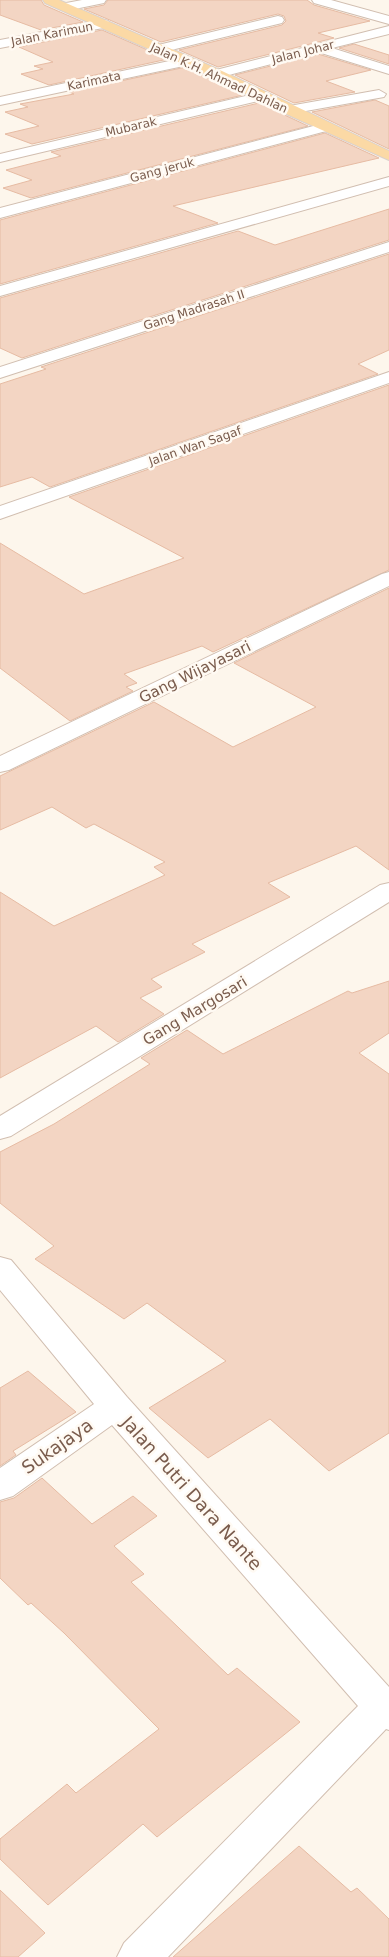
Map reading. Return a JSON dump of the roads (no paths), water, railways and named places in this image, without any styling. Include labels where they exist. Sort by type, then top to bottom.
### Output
[{"type":"main road","name":"Jalan K.H. Ahmad Dahlan","points":[[49,0],[217,74],[288,110],[389,156]]},
{"type":"street","points":[[65,7],[100,0]]},
{"type":"street","points":[[318,0],[389,20]]},
{"type":"street","points":[[159,49],[278,20]]},
{"type":"street","name":"Jalan Karimun","points":[[0,44],[104,24]]},
{"type":"street","name":"Jalan Johar","points":[[217,74],[389,30]]},
{"type":"street","points":[[318,48],[389,70]]},
{"type":"street","name":"Karimata","points":[[0,101],[188,61]]},
{"type":"street","points":[[288,110],[379,94]]},
{"type":"street","name":"Mubarak","points":[[0,158],[262,96]]},
{"type":"street","name":"Gang jeruk","points":[[0,213],[325,127]]},
{"type":"street","points":[[0,291],[389,182]]},
{"type":"street","name":"Gang Madrasah II","points":[[0,373],[389,248]]},
{"type":"street","name":"Jalan Wan Sagaf","points":[[3,509],[389,377]]},
{"type":"street","name":"Gang Wijayasari","points":[[0,765],[389,578]]},
{"type":"street","name":"Gang Margosari","points":[[0,1129],[389,891]]},
{"type":"street","name":"Jalan Putri Dara Nante","points":[[0,1268],[115,1406],[386,1710]]},
{"type":"street","name":"Sukajaya","points":[[0,1486],[115,1406]]},
{"type":"street","points":[[139,1957],[386,1710]]}]
